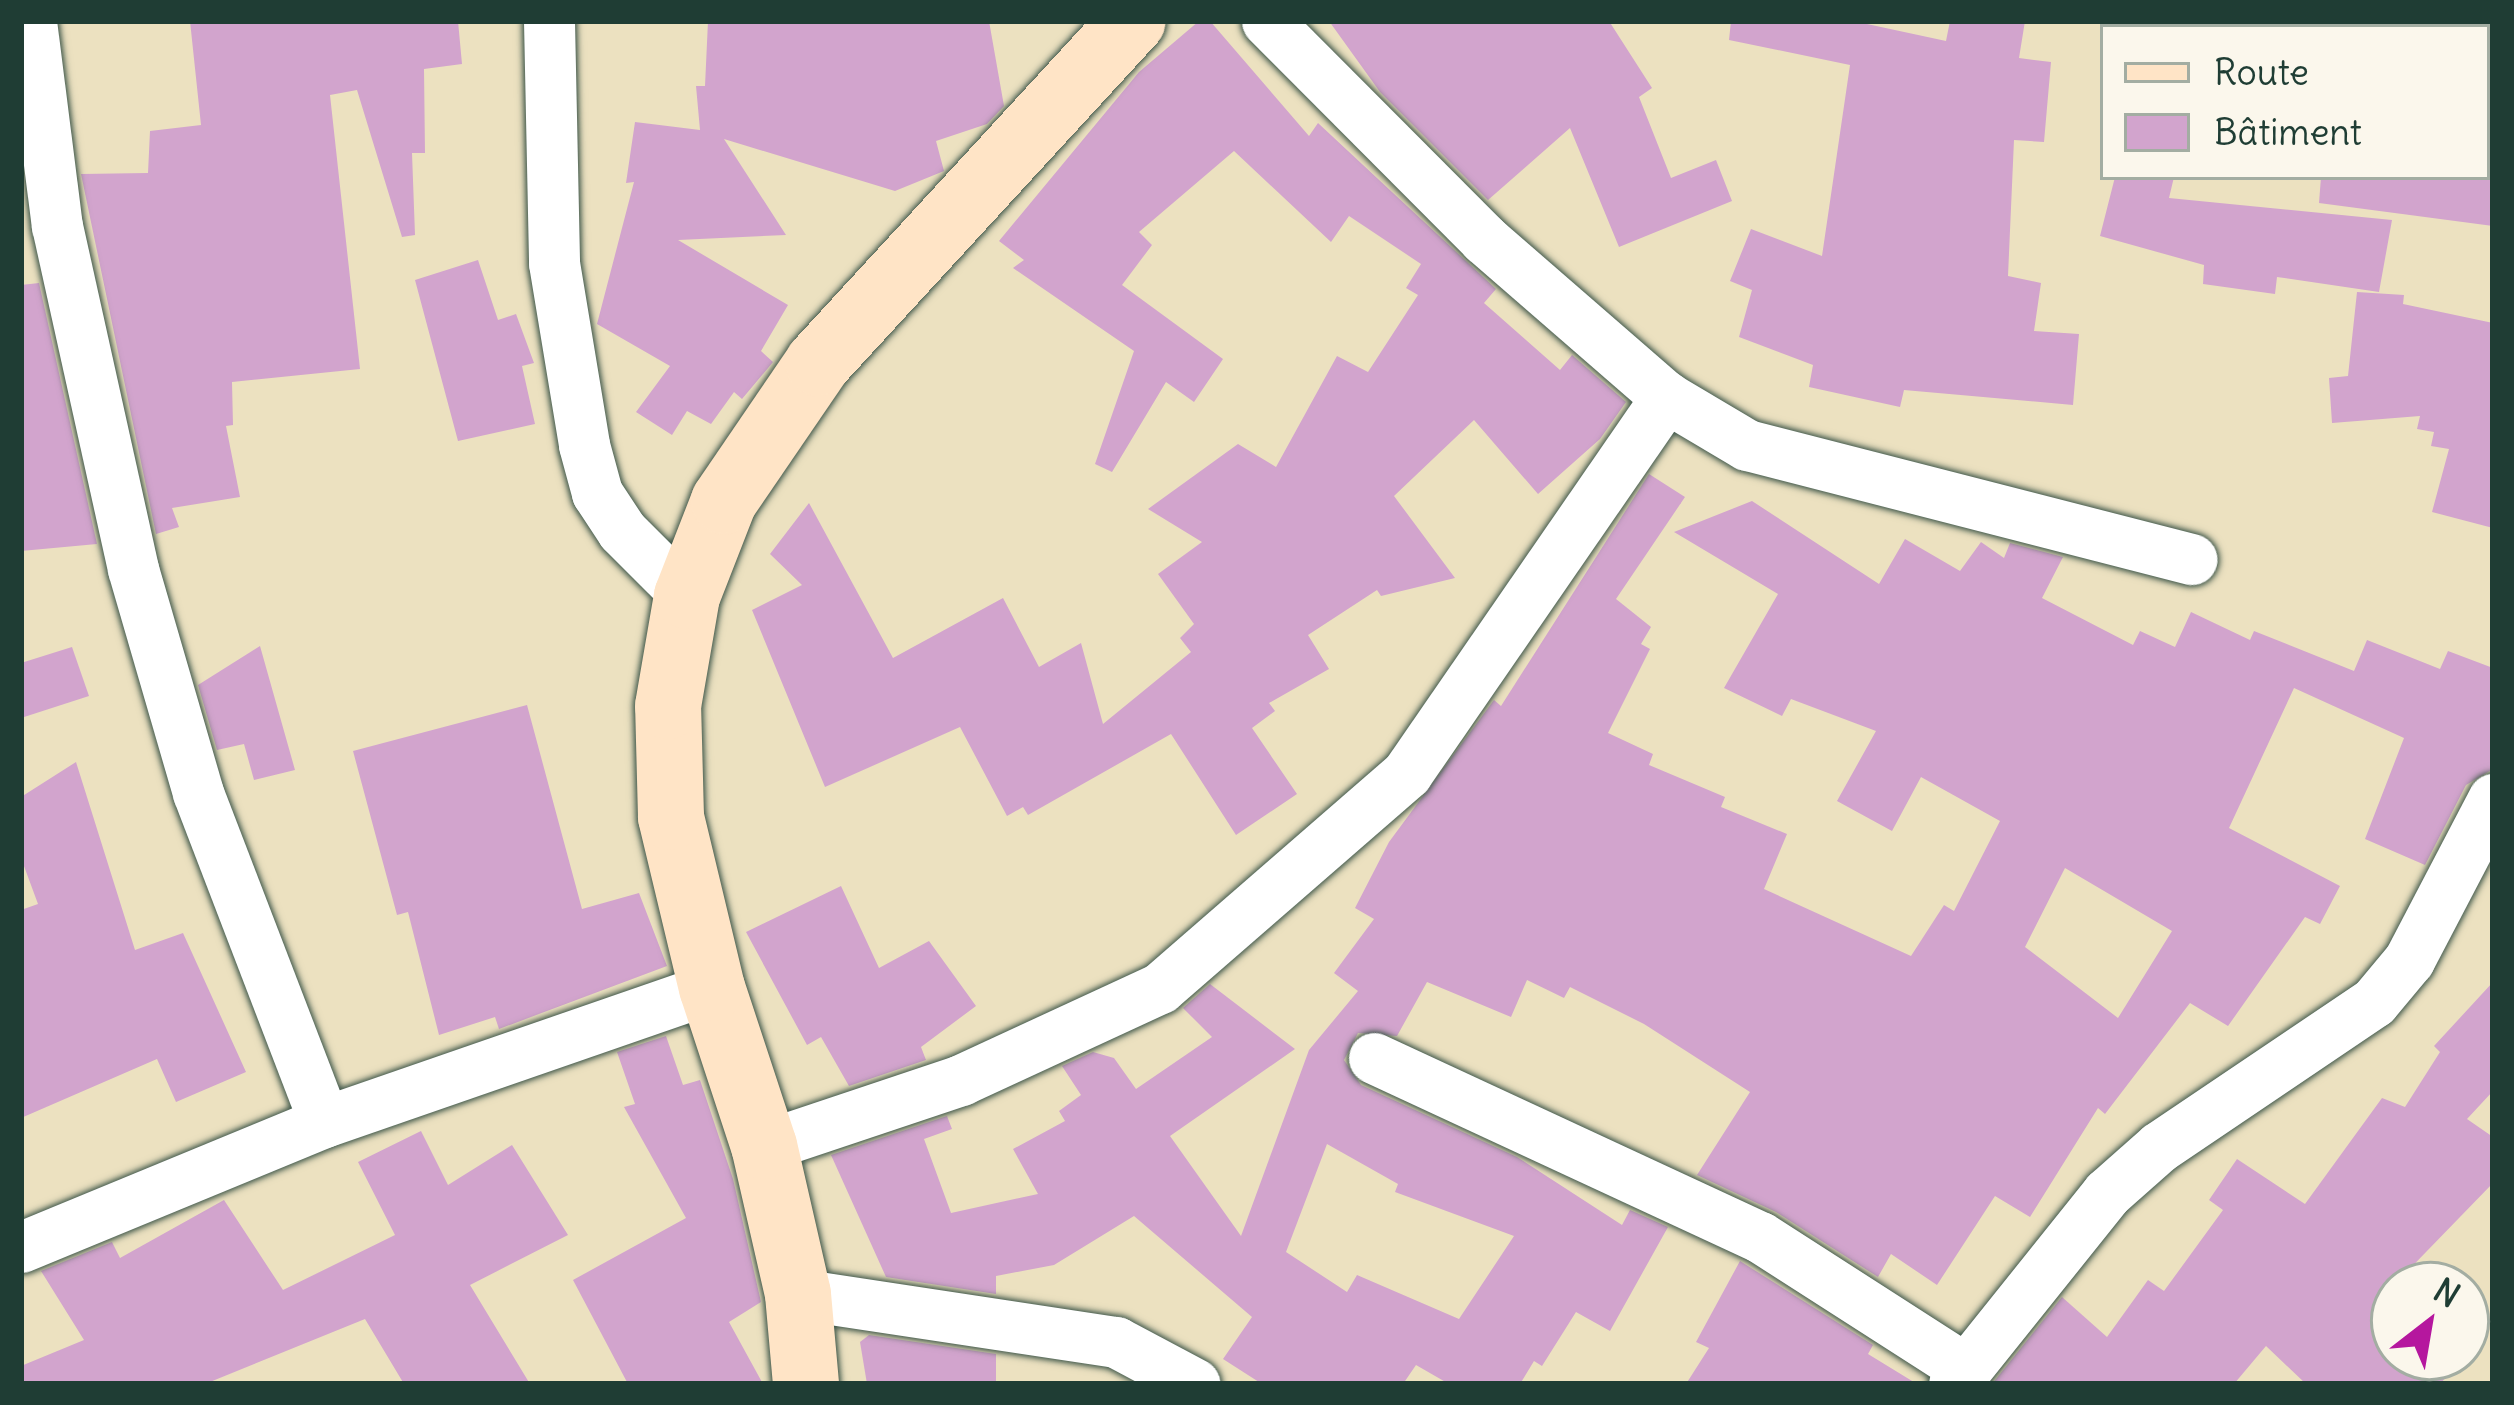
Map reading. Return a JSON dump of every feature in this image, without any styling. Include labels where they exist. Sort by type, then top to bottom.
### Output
[{"type":"main road","points":[[806,1384],[798,1294],[764,1146],[712,988],[671,817],[668,706],[687,596],[724,502],[818,363],[1133,21]]},
{"type":"street","points":[[31,21],[57,226],[133,569],[199,794],[324,1122]]},
{"type":"street","points":[[549,21],[554,262],[584,445],[597,493],[622,531],[687,596]]},
{"type":"street","points":[[1268,21],[1484,238],[1666,397],[1747,445],[2192,559]]},
{"type":"street","points":[[764,1146],[961,1080],[1160,988],[1407,773],[1666,397]]},
{"type":"street","points":[[1374,1058],[1760,1237],[1960,1376],[2107,1193],[2159,1147],[2374,1002],[2408,960],[2493,799]]},
{"type":"street","points":[[21,1246],[324,1122],[712,988]]},
{"type":"street","points":[[798,1294],[1116,1342],[1195,1384]]},
{"type":"building","points":[[190,21],[458,21],[462,64],[424,69],[425,153],[412,153],[415,235],[402,237],[357,90],[330,95],[360,369],[232,382],[233,425],[226,426],[240,497],[172,508],[179,527],[156,534],[81,174],[148,173],[150,131],[201,125]]},
{"type":"building","points":[[708,21],[989,21],[1004,106],[987,124],[936,141],[944,171],[895,191],[724,139],[786,235],[678,240],[788,305],[761,351],[773,362],[742,399],[734,392],[711,424],[687,411],[672,435],[636,412],[670,366],[597,324],[634,182],[626,183],[635,122],[700,130],[696,86],[705,86]]},
{"type":"building","points":[[1199,21],[1210,21],[1309,136],[1318,123],[1496,289],[1484,303],[1560,370],[1572,355],[1626,402],[1600,439],[1538,494],[1474,420],[1394,496],[1455,578],[1381,596],[1377,590],[1308,635],[1329,669],[1269,703],[1275,711],[1252,728],[1297,794],[1236,835],[1171,734],[1028,815],[1023,807],[1007,816],[960,727],[825,787],[752,610],[802,585],[770,554],[809,503],[893,658],[1003,598],[1039,667],[1081,643],[1103,724],[1191,652],[1180,638],[1194,624],[1158,574],[1202,542],[1148,509],[1238,444],[1276,467],[1337,356],[1368,372],[1418,295],[1406,288],[1421,264],[1349,216],[1331,242],[1234,151],[1139,232],[1152,245],[1122,285],[1223,359],[1194,402],[1166,382],[1112,472],[1095,464],[1134,351],[1013,268],[1024,260],[999,241],[1139,72]]},
{"type":"building","points":[[1329,21],[1609,21],[1652,88],[1639,97],[1671,178],[1716,160],[1732,201],[1619,247],[1570,128],[1488,200],[1380,92]]},
{"type":"building","points":[[1731,21],[1853,21],[1946,41],[1950,21],[2025,21],[2019,58],[2051,62],[2044,142],[2014,140],[2008,276],[2041,283],[2034,331],[2079,334],[2073,405],[1904,390],[1900,407],[1809,387],[1813,365],[1739,337],[1752,290],[1730,281],[1751,229],[1822,256],[1850,65],[1729,40]]},
{"type":"building","points":[[2493,177],[2493,226],[2319,203],[2321,180]]},
{"type":"building","points":[[2114,180],[2173,180],[2169,198],[2392,220],[2379,292],[2277,277],[2275,294],[2203,284],[2204,265],[2100,236]]},
{"type":"building","points":[[478,260],[498,320],[516,314],[534,363],[522,366],[535,424],[458,441],[415,280]]},
{"type":"building","points":[[39,283],[97,544],[21,551],[21,285]]},
{"type":"building","points":[[2357,292],[2404,295],[2403,304],[2493,323],[2493,528],[2432,512],[2449,449],[2431,446],[2434,432],[2417,429],[2420,416],[2332,423],[2329,378],[2348,376]]},
{"type":"building","points":[[1649,474],[1685,497],[1616,599],[1651,627],[1641,644],[1650,649],[1608,733],[1653,754],[1649,765],[1725,797],[1721,807],[1787,834],[1764,889],[1911,956],[1944,905],[1954,911],[2000,821],[1921,777],[1892,831],[1837,801],[1876,731],[1791,699],[1782,716],[1724,688],[1778,594],[1674,532],[1752,501],[1879,584],[1905,539],[1960,571],[1981,542],[2004,558],[2010,543],[2063,557],[2042,598],[2133,645],[2140,631],[2175,647],[2191,612],[2250,640],[2254,631],[2354,671],[2367,640],[2440,669],[2448,651],[2493,668],[2493,769],[2466,785],[2425,865],[2365,839],[2404,738],[2294,688],[2229,828],[2340,886],[2320,924],[2305,917],[2228,1026],[2190,1003],[2105,1114],[2098,1108],[2030,1217],[1995,1196],[1937,1285],[1891,1254],[1878,1277],[1776,1212],[1697,1175],[1750,1092],[1644,1024],[1570,987],[1564,998],[1527,980],[1511,1017],[1427,982],[1397,1036],[1358,1033],[1344,1060],[1361,1085],[1517,1157],[1622,1225],[1630,1210],[1668,1227],[1610,1331],[1576,1312],[1542,1366],[1534,1361],[1520,1384],[1449,1384],[1416,1365],[1403,1384],[1262,1384],[1223,1359],[1252,1317],[1134,1216],[1054,1265],[996,1276],[996,1294],[886,1277],[831,1155],[947,1116],[952,1129],[924,1139],[951,1213],[1038,1194],[1013,1149],[1065,1121],[1059,1111],[1081,1095],[1062,1066],[1093,1052],[1114,1058],[1136,1089],[1212,1037],[1183,1008],[1210,984],[1295,1049],[1170,1136],[1241,1236],[1309,1050],[1358,991],[1334,973],[1374,919],[1355,908],[1389,842],[1494,700],[1501,706]],"holes":[[[2065,868],[2172,931],[2118,1018],[2025,947]],[[1327,1144],[1398,1184],[1395,1192],[1514,1236],[1459,1319],[1357,1275],[1347,1292],[1286,1252]]]},
{"type":"building","points":[[260,646],[295,770],[254,780],[244,744],[217,750],[198,685]]},
{"type":"building","points":[[72,647],[89,696],[21,718],[21,663]]},
{"type":"building","points":[[527,705],[582,909],[639,893],[667,966],[499,1029],[495,1017],[439,1035],[408,912],[397,915],[353,751]]},
{"type":"building","points":[[76,762],[135,950],[183,933],[246,1072],[176,1102],[157,1059],[21,1118],[21,910],[38,904],[21,858],[21,797]]},
{"type":"building","points":[[841,886],[879,968],[929,941],[976,1006],[921,1047],[926,1060],[849,1086],[821,1037],[807,1045],[746,932]]},
{"type":"building","points":[[2493,982],[2493,1091],[2467,1119],[2493,1137],[2493,1183],[2417,1261],[2370,1261],[2370,1381],[2443,1381],[2440,1384],[2306,1384],[2266,1346],[2234,1384],[1992,1384],[2062,1297],[2107,1337],[2148,1280],[2164,1291],[2223,1210],[2209,1200],[2237,1159],[2305,1204],[2382,1098],[2405,1107],[2440,1052],[2434,1046]]},
{"type":"building","points":[[666,1036],[683,1085],[700,1080],[733,1179],[761,1302],[729,1322],[763,1384],[628,1384],[573,1280],[686,1218],[624,1107],[635,1104],[617,1052]]},
{"type":"building","points":[[421,1131],[448,1185],[512,1145],[568,1235],[470,1285],[530,1384],[404,1384],[365,1319],[205,1384],[21,1384],[21,1366],[84,1340],[41,1271],[112,1242],[120,1258],[224,1200],[283,1290],[395,1235],[358,1162]]},
{"type":"building","points":[[1740,1261],[1873,1345],[1868,1354],[1917,1384],[1686,1384],[1709,1348],[1696,1342]]},
{"type":"building","points":[[869,1335],[996,1354],[996,1384],[867,1384],[860,1342]]}]
